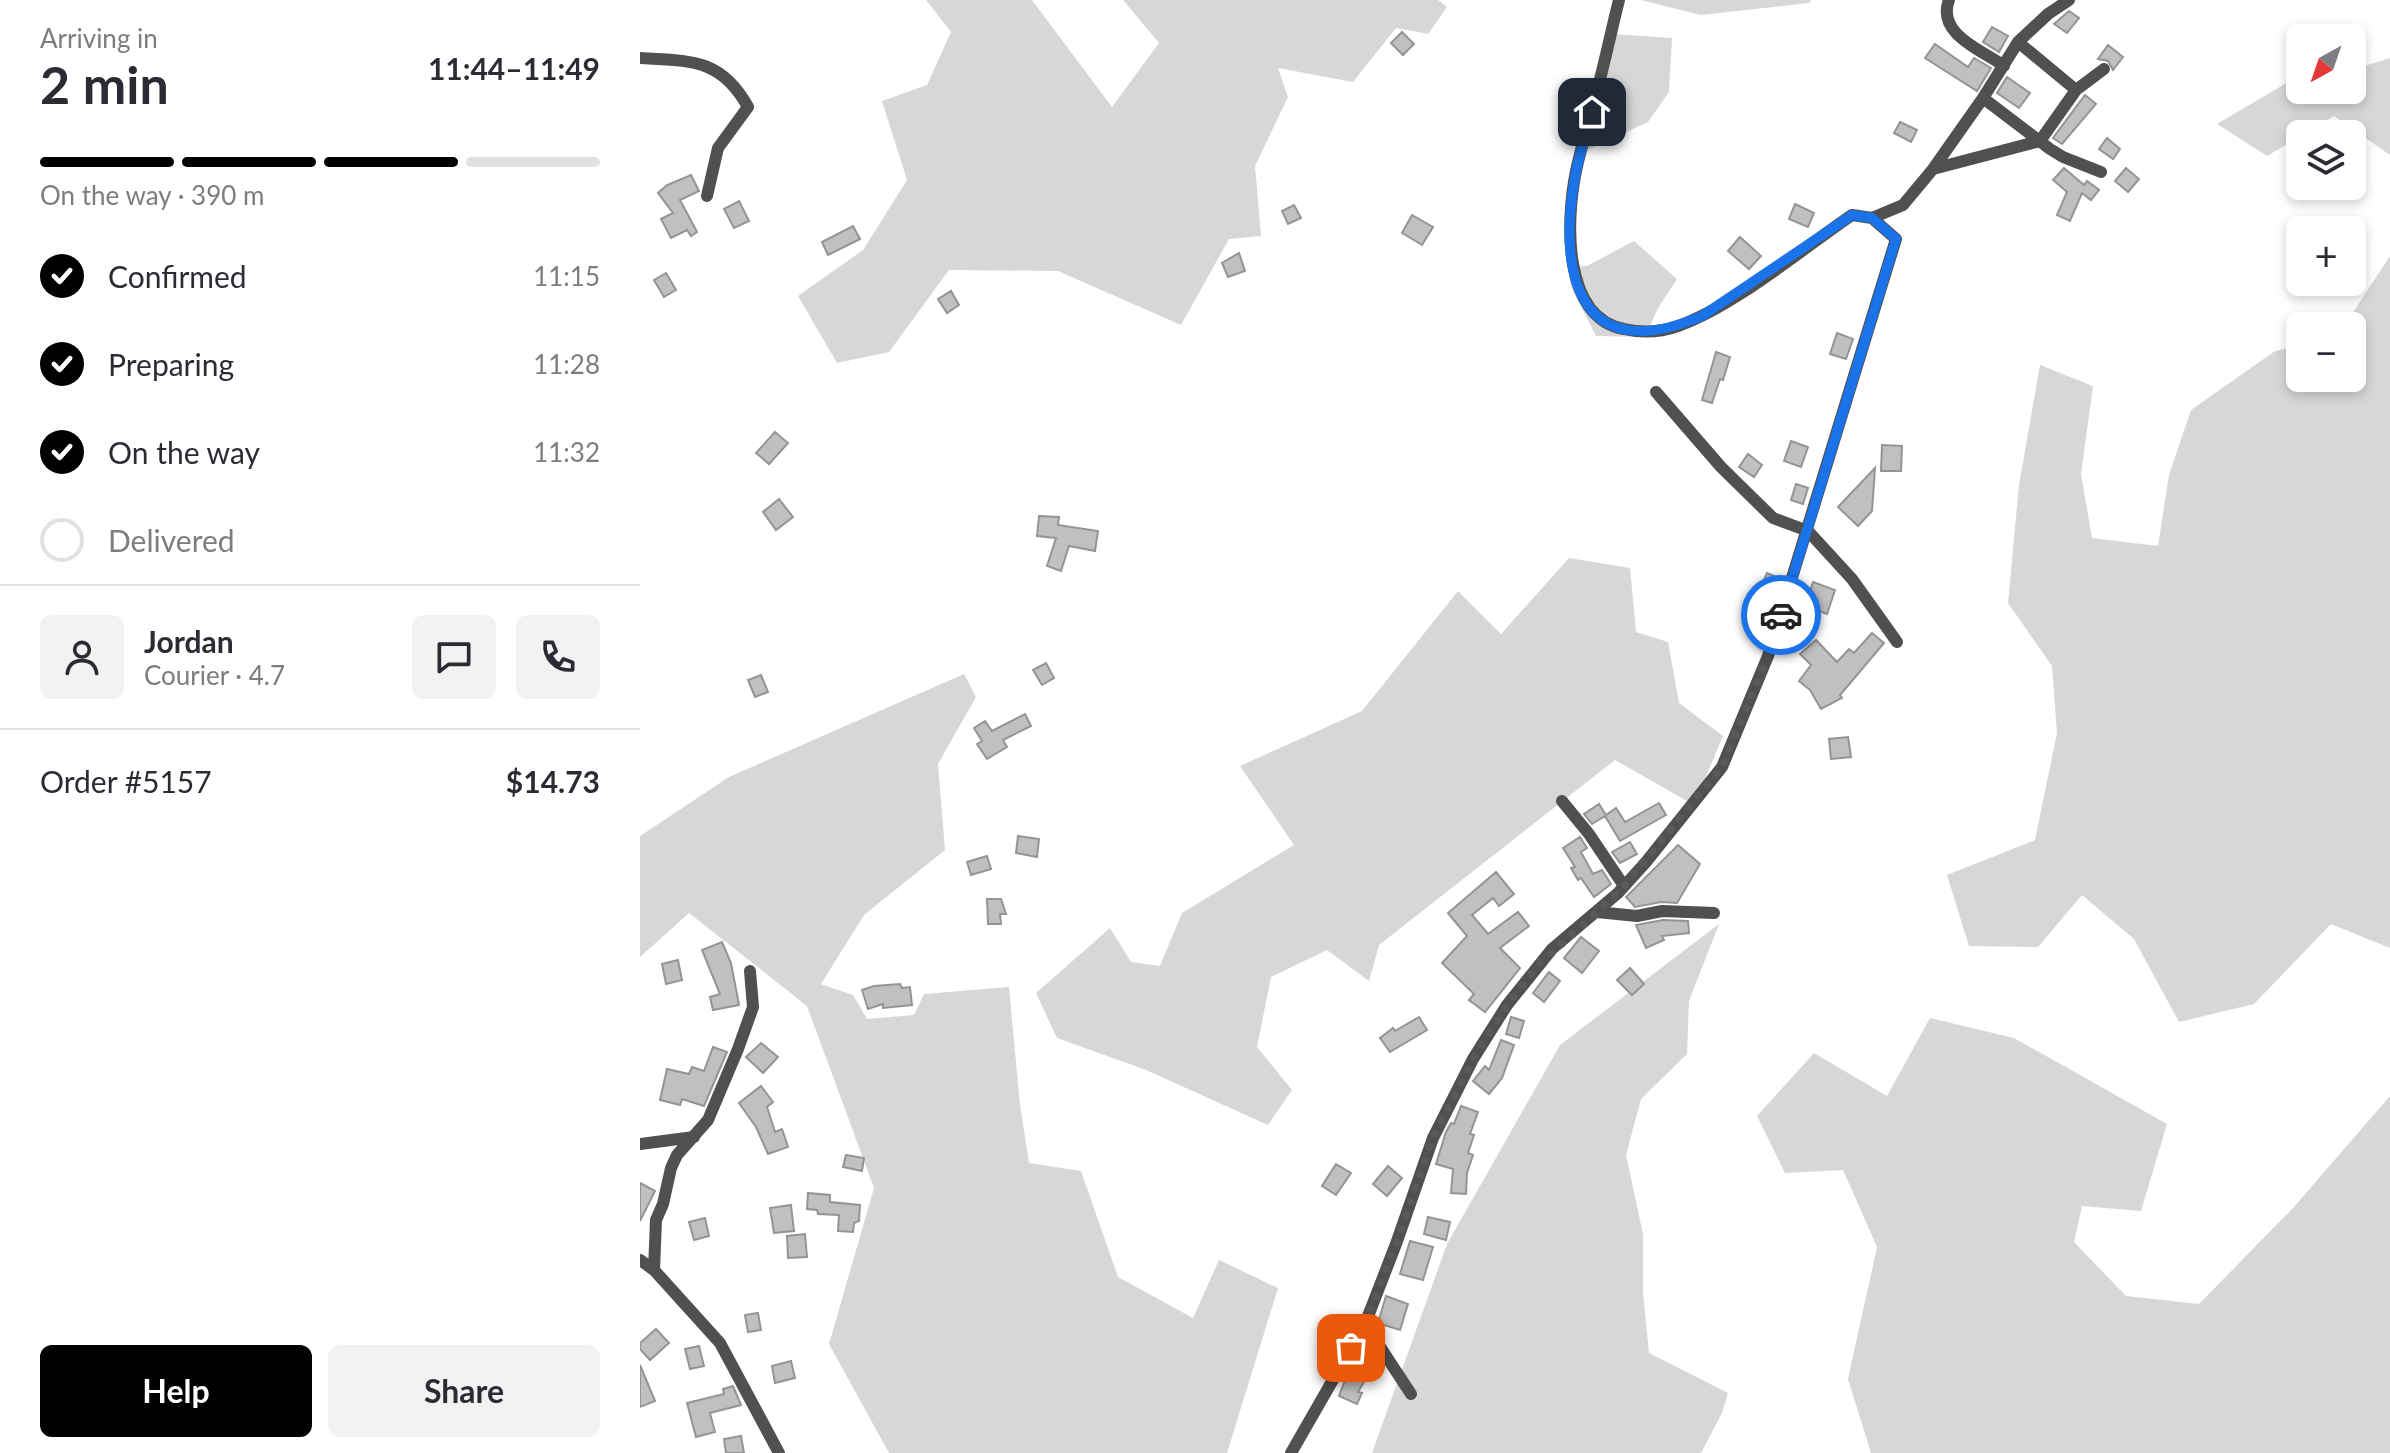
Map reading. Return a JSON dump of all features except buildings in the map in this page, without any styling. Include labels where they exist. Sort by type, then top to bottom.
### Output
[{"type":"street","points":[[1619,0],[1576,173],[1570,236],[1575,276],[1584,303],[1598,320],[1636,332],[1675,327],[1702,316],[1852,215],[1872,218],[1903,205],[1933,169],[2018,42],[2048,14],[2069,0]]},
{"type":"street","points":[[1949,0],[1945,11],[1948,23],[1958,36],[2004,66]]},
{"type":"street","points":[[2018,42],[2076,90]]},
{"type":"street","points":[[640,58],[695,61],[716,69],[739,90],[748,107],[718,148],[707,196]]},
{"type":"street","points":[[1933,169],[2040,141],[2076,90],[2104,69]]},
{"type":"street","points":[[1983,98],[2063,157],[2101,172]]},
{"type":"street","points":[[1291,1453],[1365,1324],[1433,1138],[1473,1059],[1507,1005],[1539,964],[1624,886],[1722,767],[1768,656],[1896,239],[1872,218]]},
{"type":"street","points":[[1656,392],[1721,467],[1773,518],[1808,531],[1852,579],[1897,642]]},
{"type":"street","points":[[1562,801],[1624,886]]},
{"type":"street","points":[[1597,912],[1637,916],[1662,911],[1714,913]]},
{"type":"street","points":[[654,1270],[656,1220],[671,1168],[677,1155],[708,1120],[716,1103],[753,1007],[750,971]]},
{"type":"street","points":[[640,1144],[694,1137]]},
{"type":"street","points":[[640,1260],[654,1270],[720,1343],[779,1453]]},
{"type":"street","points":[[1365,1324],[1411,1394]]},
{"type":"shaded area","points":[[926,0],[1032,0],[1112,107],[1159,43],[1123,0],[1438,0],[1447,7],[1428,34],[1396,28],[1353,82],[1278,68],[1288,97],[1255,166],[1261,236],[1229,239],[1181,325],[1058,271],[949,270],[889,352],[837,363],[798,296],[863,250],[907,180],[882,101],[927,85],[951,32]]},
{"type":"shaded area","points":[[1641,0],[1811,0],[1809,3],[1701,15]]},
{"type":"shaded area","points":[[1611,34],[1672,38],[1669,92],[1648,122],[1576,155]]},
{"type":"shaded area","points":[[2390,58],[2390,155],[2366,138],[2366,120],[2340,120],[2334,116],[2327,120],[2286,120],[2286,145],[2267,156],[2217,124],[2286,83],[2286,104],[2366,104],[2366,66]]},
{"type":"shaded area","points":[[1634,241],[1677,279],[1658,308],[1645,337],[1596,336],[1571,287],[1568,267],[1587,266]]},
{"type":"shaded area","points":[[2390,256],[2390,948],[2331,924],[2254,1004],[2179,1022],[2134,939],[2082,895],[2038,947],[1969,946],[1947,875],[2035,840],[2057,733],[2052,666],[2008,603],[2019,485],[2040,365],[2093,386],[2081,474],[2092,538],[2158,546],[2169,475],[2191,410],[2275,351],[2286,348],[2286,392],[2366,392],[2366,312],[2353,312]]},
{"type":"shaded area","points":[[1569,558],[1630,568],[1636,632],[1668,642],[1679,703],[1723,736],[1694,805],[1615,760],[1379,945],[1369,981],[1327,950],[1271,977],[1257,1047],[1292,1090],[1268,1125],[1146,1070],[1057,1038],[1036,993],[1110,928],[1131,962],[1160,966],[1182,913],[1294,845],[1240,766],[1362,711],[1458,591],[1501,634]]},
{"type":"shaded area","points":[[964,674],[976,697],[938,764],[945,850],[864,915],[821,984],[853,995],[867,1019],[914,1015],[924,994],[1009,987],[1029,1163],[1081,1171],[1118,1277],[1193,1318],[1219,1260],[1278,1288],[1227,1453],[889,1453],[829,1344],[874,1188],[807,1006],[689,913],[640,957],[640,836],[729,777]]},
{"type":"shaded area","points":[[1719,924],[1689,1001],[1687,1054],[1641,1099],[1626,1155],[1643,1234],[1643,1293],[1649,1353],[1728,1393],[1722,1413],[1701,1453],[1372,1453],[1447,1244],[1560,1045]]},
{"type":"shaded area","points":[[1930,1018],[2014,1038],[2167,1124],[2141,1211],[2082,1206],[2074,1242],[2126,1296],[2199,1304],[2293,1208],[2390,1096],[2390,1453],[1871,1453],[1848,1379],[1877,1247],[1843,1170],[1785,1173],[1757,1116],[1814,1053],[1887,1096]]},
{"type":"way so far","points":[[1351,1348],[1365,1324],[1433,1138],[1473,1059],[1507,1005],[1539,964],[1552,949],[1618,893],[1722,767],[1768,656],[1781,615]]},
{"type":"route","points":[[1592,112],[1576,173],[1570,236],[1575,276],[1584,303],[1598,320],[1613,327],[1636,332],[1655,331],[1702,316],[1852,215],[1872,218],[1896,239],[1781,615]]}]
